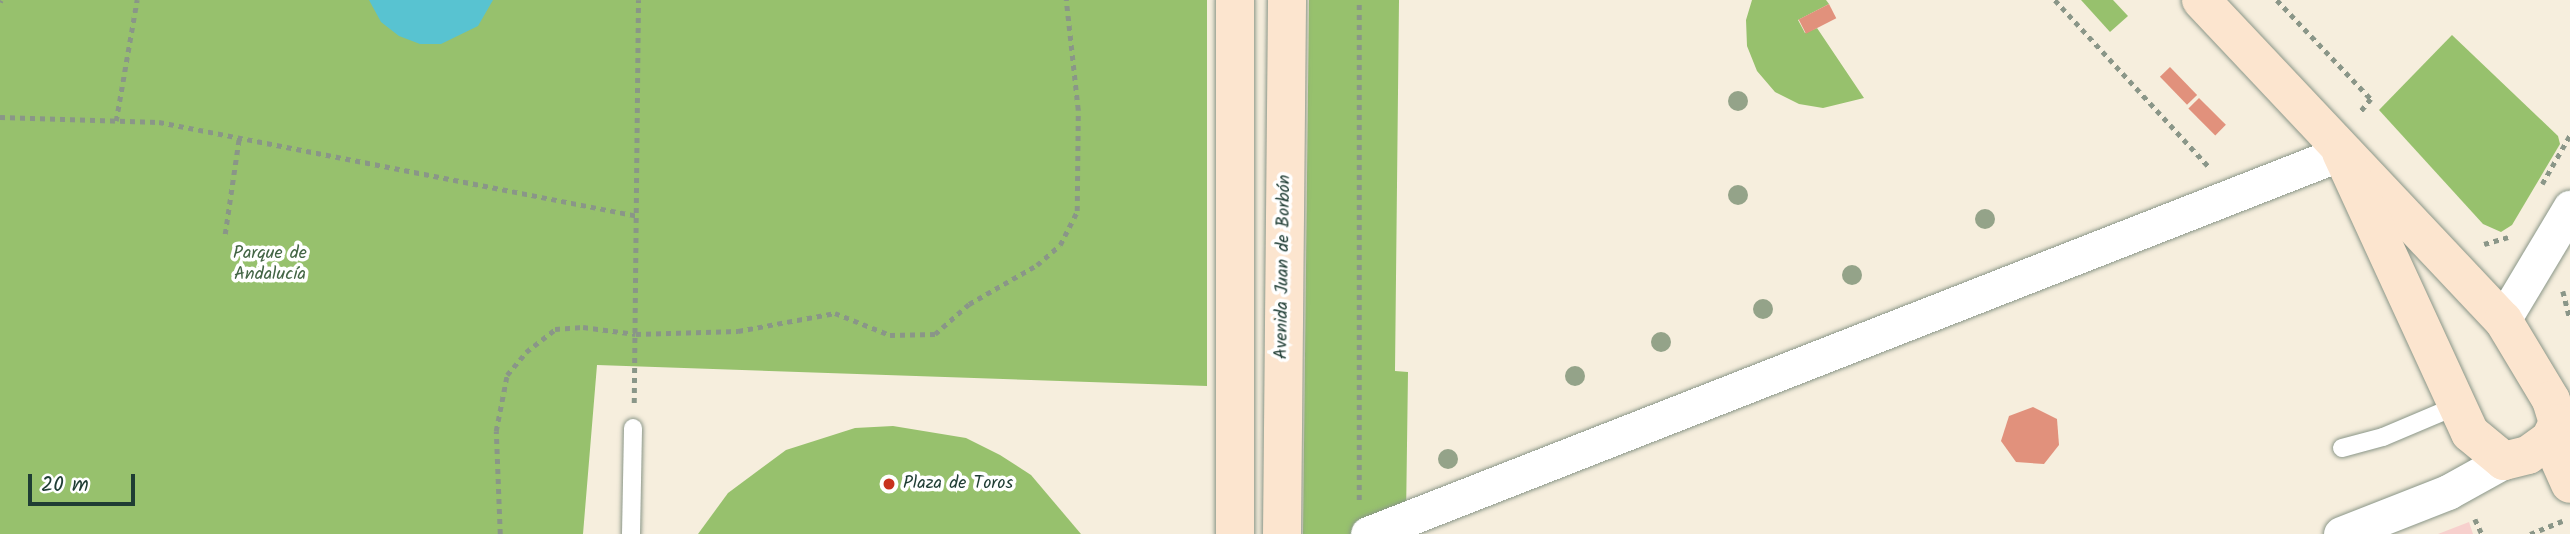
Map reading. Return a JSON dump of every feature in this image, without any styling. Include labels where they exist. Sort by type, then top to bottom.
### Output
[{"type":"street","points":[[1235,0],[1235,534]]},
{"type":"street","name":"Avenida Juan de Borbón","points":[[1282,534],[1287,0]]},
{"type":"street","points":[[2201,0],[2341,153],[2492,308],[2551,400],[2570,484]]},
{"type":"street","points":[[1363,520],[2236,197],[2341,153]]},
{"type":"street","points":[[2341,153],[2422,326],[2454,407],[2470,433],[2504,461]]},
{"type":"street","points":[[2492,308],[2570,208]]},
{"type":"street","points":[[2422,326],[2429,310],[2458,296],[2492,308]]},
{"type":"street","points":[[2341,534],[2448,492],[2504,461],[2528,455],[2559,428]]},
{"type":"lane","points":[[2342,448],[2383,437],[2454,407]]},
{"type":"lane","points":[[631,534],[634,428]]},
{"type":"path","points":[[116,121],[137,0]]},
{"type":"path","points":[[634,428],[639,216],[638,0]]},
{"type":"path","points":[[500,534],[496,431],[507,375],[526,352],[555,329],[583,327],[636,334],[738,331],[835,313],[890,335],[935,334],[969,304],[1037,265],[1060,245],[1077,211],[1078,110],[1066,0]]},
{"type":"path","points":[[1359,0],[1363,520]]},
{"type":"path","points":[[2055,0],[2236,197]]},
{"type":"path","points":[[0,117],[159,122],[639,216]]},
{"type":"path","points":[[225,234],[239,138]]},
{"type":"path","points":[[2563,288],[2562,300],[2570,320]]},
{"type":"path","points":[[2530,534],[2570,518]]},
{"type":"shaded area","points":[[2469,522],[2473,534],[2438,534]]},
{"type":"green space","name":"Parque de Andalucía","points":[[0,0],[1207,0],[1207,386],[597,365],[583,534],[0,534]]},
{"type":"green space","points":[[1309,0],[1399,0],[1395,371],[1408,372],[1406,519],[1368,534],[1303,534]]},
{"type":"green space","points":[[1752,0],[1826,0],[1829,4],[1798,20],[1805,33],[1817,28],[1864,98],[1823,108],[1799,104],[1775,92],[1757,71],[1747,46],[1746,20]]},
{"type":"green space","points":[[2081,0],[2113,0],[2128,16],[2110,32]]},
{"type":"green space","points":[[2452,35],[2558,136],[2560,144],[2512,225],[2501,232],[2483,224],[2379,110]]},
{"type":"green space","name":"Plaza de Toros","points":[[893,426],[966,438],[1000,455],[1031,475],[1081,534],[698,534],[728,493],[786,450],[855,428]]},
{"type":"water","points":[[369,0],[493,0],[478,26],[441,44],[420,44],[399,36],[381,22]]},
{"type":"building","points":[[1829,4],[1836,18],[1806,34],[1799,19]]},
{"type":"building","points":[[2170,67],[2197,95],[2187,105],[2160,77]]},
{"type":"building","points":[[2199,98],[2226,125],[2215,135],[2188,109]]},
{"type":"building","points":[[2033,407],[2057,419],[2059,445],[2044,464],[2016,462],[2001,441],[2009,416]]},
{"type":"place","name":"Plaza de Toros","points":[[889,484]]}]
